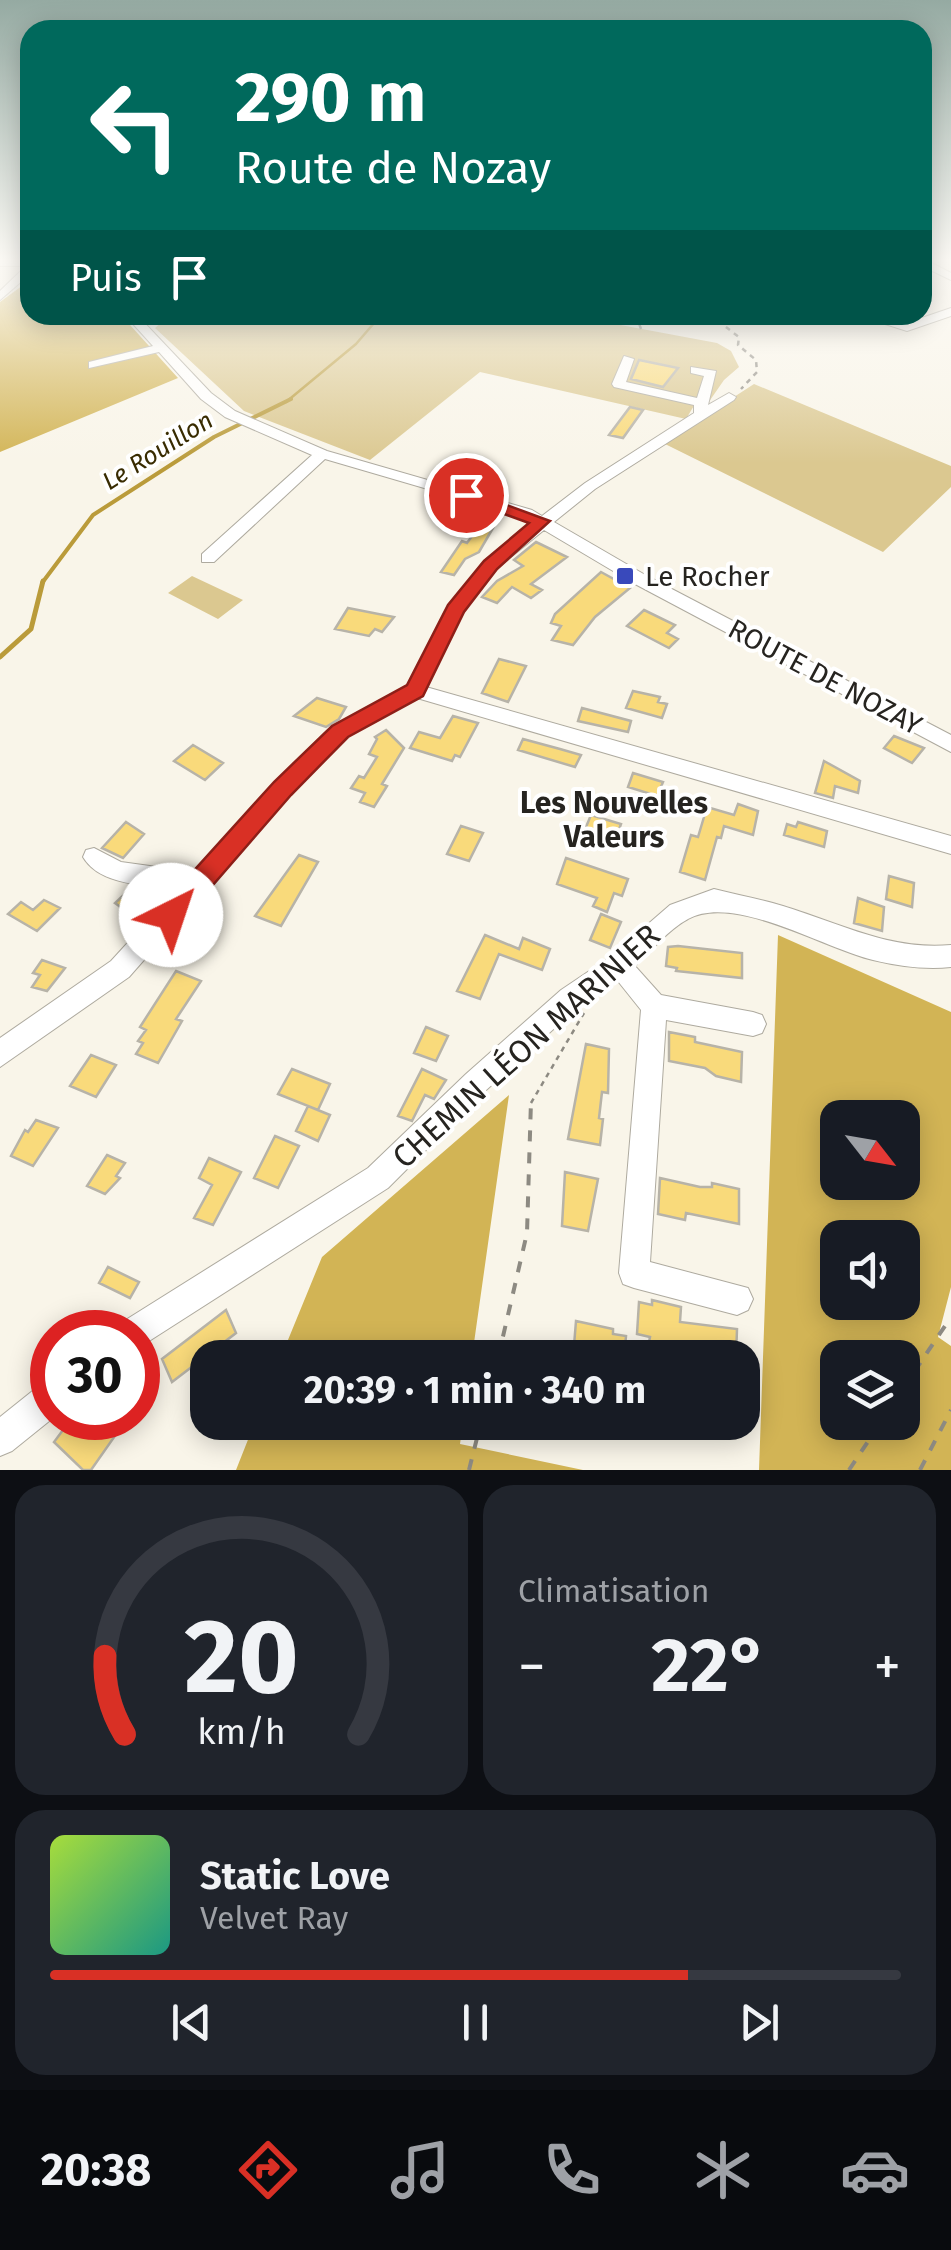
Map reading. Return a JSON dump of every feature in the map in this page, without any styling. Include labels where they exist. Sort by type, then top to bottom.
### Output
[{"type":"street","name":"ROUTE DE NOZAY","points":[[138,326],[154,350],[230,414],[322,454],[502,505],[541,521],[642,580],[951,744]]},
{"type":"street","points":[[92,365],[154,350]]},
{"type":"street","points":[[628,359],[619,384],[699,410]]},
{"type":"street","points":[[696,370],[711,374],[699,410]]},
{"type":"street","points":[[0,1054],[120,969],[282,789],[340,732],[415,690],[455,610],[490,565],[541,521],[699,410],[729,397]]},
{"type":"street","points":[[208,558],[322,454]]},
{"type":"street","points":[[415,690],[951,845]]},
{"type":"street","points":[[94,856],[117,871],[199,883]]},
{"type":"street","name":"CHEMIN LÉON MARINIER","points":[[160,1316],[378,1178],[570,998],[608,974],[678,912],[714,899],[782,916],[872,949],[933,958],[951,956]]},
{"type":"street","points":[[608,974],[654,1006],[754,1024]]},
{"type":"street","points":[[654,1006],[634,1273],[736,1299]]},
{"type":"street","points":[[0,1438],[30,1414]]},
{"type":"path","points":[[724,326],[739,337],[738,344],[756,360],[758,372],[729,397]]},
{"type":"path","points":[[502,1340],[527,1234],[531,1099],[608,974]]},
{"type":"path","points":[[920,1363],[951,1317]]},
{"type":"path","points":[[920,1470],[940,1440],[951,1410]]},
{"type":"path","points":[[469,1470],[476,1440]]},
{"type":"path","points":[[849,1470],[869,1440]]},
{"type":"shaded area","points":[[0,326],[131,326],[178,378],[0,452]]},
{"type":"shaded area","points":[[624,326],[717,343],[731,351],[739,367],[724,380],[706,406],[695,404],[686,419],[480,372],[370,460],[244,411],[155,328]]},
{"type":"shaded area","points":[[754,384],[951,466],[951,487],[883,552],[663,443]]},
{"type":"shaded area","points":[[192,576],[243,600],[218,619],[168,593]]},
{"type":"shaded area","points":[[778,935],[951,1012],[951,1287],[938,1337],[951,1346],[951,1470],[759,1470]]},
{"type":"shaded area","points":[[509,1095],[474,1340],[288,1340],[322,1257]]},
{"type":"shaded area","points":[[248,1440],[461,1440],[460,1444],[583,1470],[236,1470]]},
{"type":"building","points":[[639,360],[678,368],[663,387],[631,379]]},
{"type":"building","points":[[630,407],[643,410],[623,438],[609,435]]},
{"type":"building","points":[[480,525],[493,528],[479,552],[465,559],[454,575],[441,572],[462,541],[467,543]]},
{"type":"building","points":[[536,542],[567,557],[531,584],[542,590],[531,598],[512,587],[497,603],[482,597],[497,581],[523,566],[514,560]]},
{"type":"building","points":[[601,572],[630,588],[595,617],[573,645],[552,640],[561,626],[551,623],[555,614]]},
{"type":"building","points":[[348,608],[394,617],[382,632],[375,629],[369,636],[335,629]]},
{"type":"building","points":[[644,610],[675,625],[667,633],[678,639],[669,648],[627,626]]},
{"type":"building","points":[[499,659],[526,666],[508,702],[482,693]]},
{"type":"building","points":[[633,691],[660,697],[658,702],[667,704],[662,718],[626,708]]},
{"type":"building","points":[[317,698],[346,707],[339,719],[326,727],[294,716]]},
{"type":"building","points":[[582,708],[631,721],[628,732],[578,721]]},
{"type":"building","points":[[453,716],[478,723],[460,757],[455,755],[452,761],[410,748],[419,732],[440,738]]},
{"type":"building","points":[[386,730],[404,748],[382,784],[387,786],[374,807],[360,802],[365,793],[351,788],[359,776],[364,778],[377,757],[369,754],[375,737]]},
{"type":"building","points":[[894,736],[924,748],[912,763],[884,748]]},
{"type":"building","points":[[523,739],[581,755],[575,767],[518,750]]},
{"type":"building","points":[[193,745],[223,763],[205,780],[174,761]]},
{"type":"building","points":[[824,761],[860,781],[858,793],[835,786],[833,798],[815,793]]},
{"type":"building","points":[[633,773],[663,782],[657,796],[628,787]]},
{"type":"building","points":[[738,804],[758,811],[753,835],[724,826],[705,880],[680,872],[691,835],[698,837],[707,807],[734,815]]},
{"type":"building","points":[[591,815],[621,824],[612,849],[581,839]]},
{"type":"building","points":[[126,822],[144,834],[123,858],[102,848]]},
{"type":"building","points":[[798,822],[827,831],[824,847],[784,835],[787,824],[796,827]]},
{"type":"building","points":[[461,826],[483,833],[469,861],[447,854]]},
{"type":"building","points":[[299,855],[318,862],[281,926],[255,916]]},
{"type":"building","points":[[566,858],[628,879],[622,896],[614,893],[607,912],[593,906],[597,898],[557,884]]},
{"type":"building","points":[[889,876],[914,883],[912,907],[886,899]]},
{"type":"building","points":[[132,887],[149,895],[129,913],[115,903]]},
{"type":"building","points":[[858,898],[884,907],[882,931],[854,923]]},
{"type":"building","points":[[44,900],[60,908],[37,931],[8,914],[21,902],[33,910]]},
{"type":"building","points":[[601,914],[621,922],[610,948],[590,940]]},
{"type":"building","points":[[485,935],[519,949],[523,938],[550,949],[542,970],[499,954],[480,999],[457,991]]},
{"type":"building","points":[[668,947],[742,953],[742,978],[676,971],[677,968],[666,966]]},
{"type":"building","points":[[42,960],[65,968],[47,991],[32,987],[40,975],[33,973]]},
{"type":"building","points":[[176,971],[201,981],[176,1019],[182,1021],[158,1063],[136,1054],[143,1043],[138,1041],[146,1030],[140,1027]]},
{"type":"building","points":[[426,1027],[448,1036],[436,1061],[414,1053]]},
{"type":"building","points":[[669,1032],[742,1052],[741,1082],[716,1076],[705,1068],[669,1061]]},
{"type":"building","points":[[586,1044],[609,1049],[608,1093],[602,1092],[599,1118],[603,1119],[600,1145],[568,1139]]},
{"type":"building","points":[[91,1055],[116,1065],[96,1097],[70,1086]]},
{"type":"building","points":[[292,1069],[330,1084],[318,1110],[278,1094]]},
{"type":"building","points":[[422,1069],[446,1080],[434,1099],[425,1095],[412,1121],[398,1116]]},
{"type":"building","points":[[308,1106],[330,1115],[318,1141],[296,1131]]},
{"type":"building","points":[[36,1120],[58,1128],[33,1166],[11,1156],[25,1130],[28,1132]]},
{"type":"building","points":[[275,1136],[299,1146],[278,1188],[254,1178]]},
{"type":"building","points":[[107,1155],[125,1163],[116,1176],[120,1178],[105,1194],[87,1186]]},
{"type":"building","points":[[209,1158],[241,1172],[213,1225],[194,1218],[212,1185],[199,1178]]},
{"type":"building","points":[[565,1172],[598,1179],[588,1231],[562,1226]]},
{"type":"building","points":[[660,1178],[700,1187],[712,1187],[712,1183],[739,1189],[739,1224],[686,1213],[685,1220],[658,1214]]},
{"type":"building","points":[[108,1267],[139,1282],[130,1298],[99,1283]]},
{"type":"building","points":[[652,1300],[681,1307],[680,1322],[737,1329],[737,1340],[649,1340],[637,1334],[639,1302],[652,1305]]},
{"type":"building","points":[[226,1310],[236,1333],[227,1340],[190,1340],[190,1368],[172,1382],[162,1359]]},
{"type":"building","points":[[576,1321],[626,1336],[626,1340],[574,1340]]},
{"type":"building","points":[[112,1440],[91,1470],[83,1470],[54,1442]]},
{"type":"waterway","name":"Le Rouillon","points":[[288,401],[356,344],[372,326]]},
{"type":"waterway","name":"Le Rouillon","points":[[43,582],[93,515],[214,437],[288,401]]},
{"type":"waterway","name":"Le Rouillon","points":[[0,657],[31,629],[43,582]]},
{"type":"place","name":"Le Rocher","points":[[625,576]]},
{"type":"district","name":"Les Nouvelles Valeurs","points":[[614,820]]},
{"type":"route","points":[[171,915],[282,789],[340,732],[415,690],[455,610],[490,565],[541,521],[466,495]]}]
